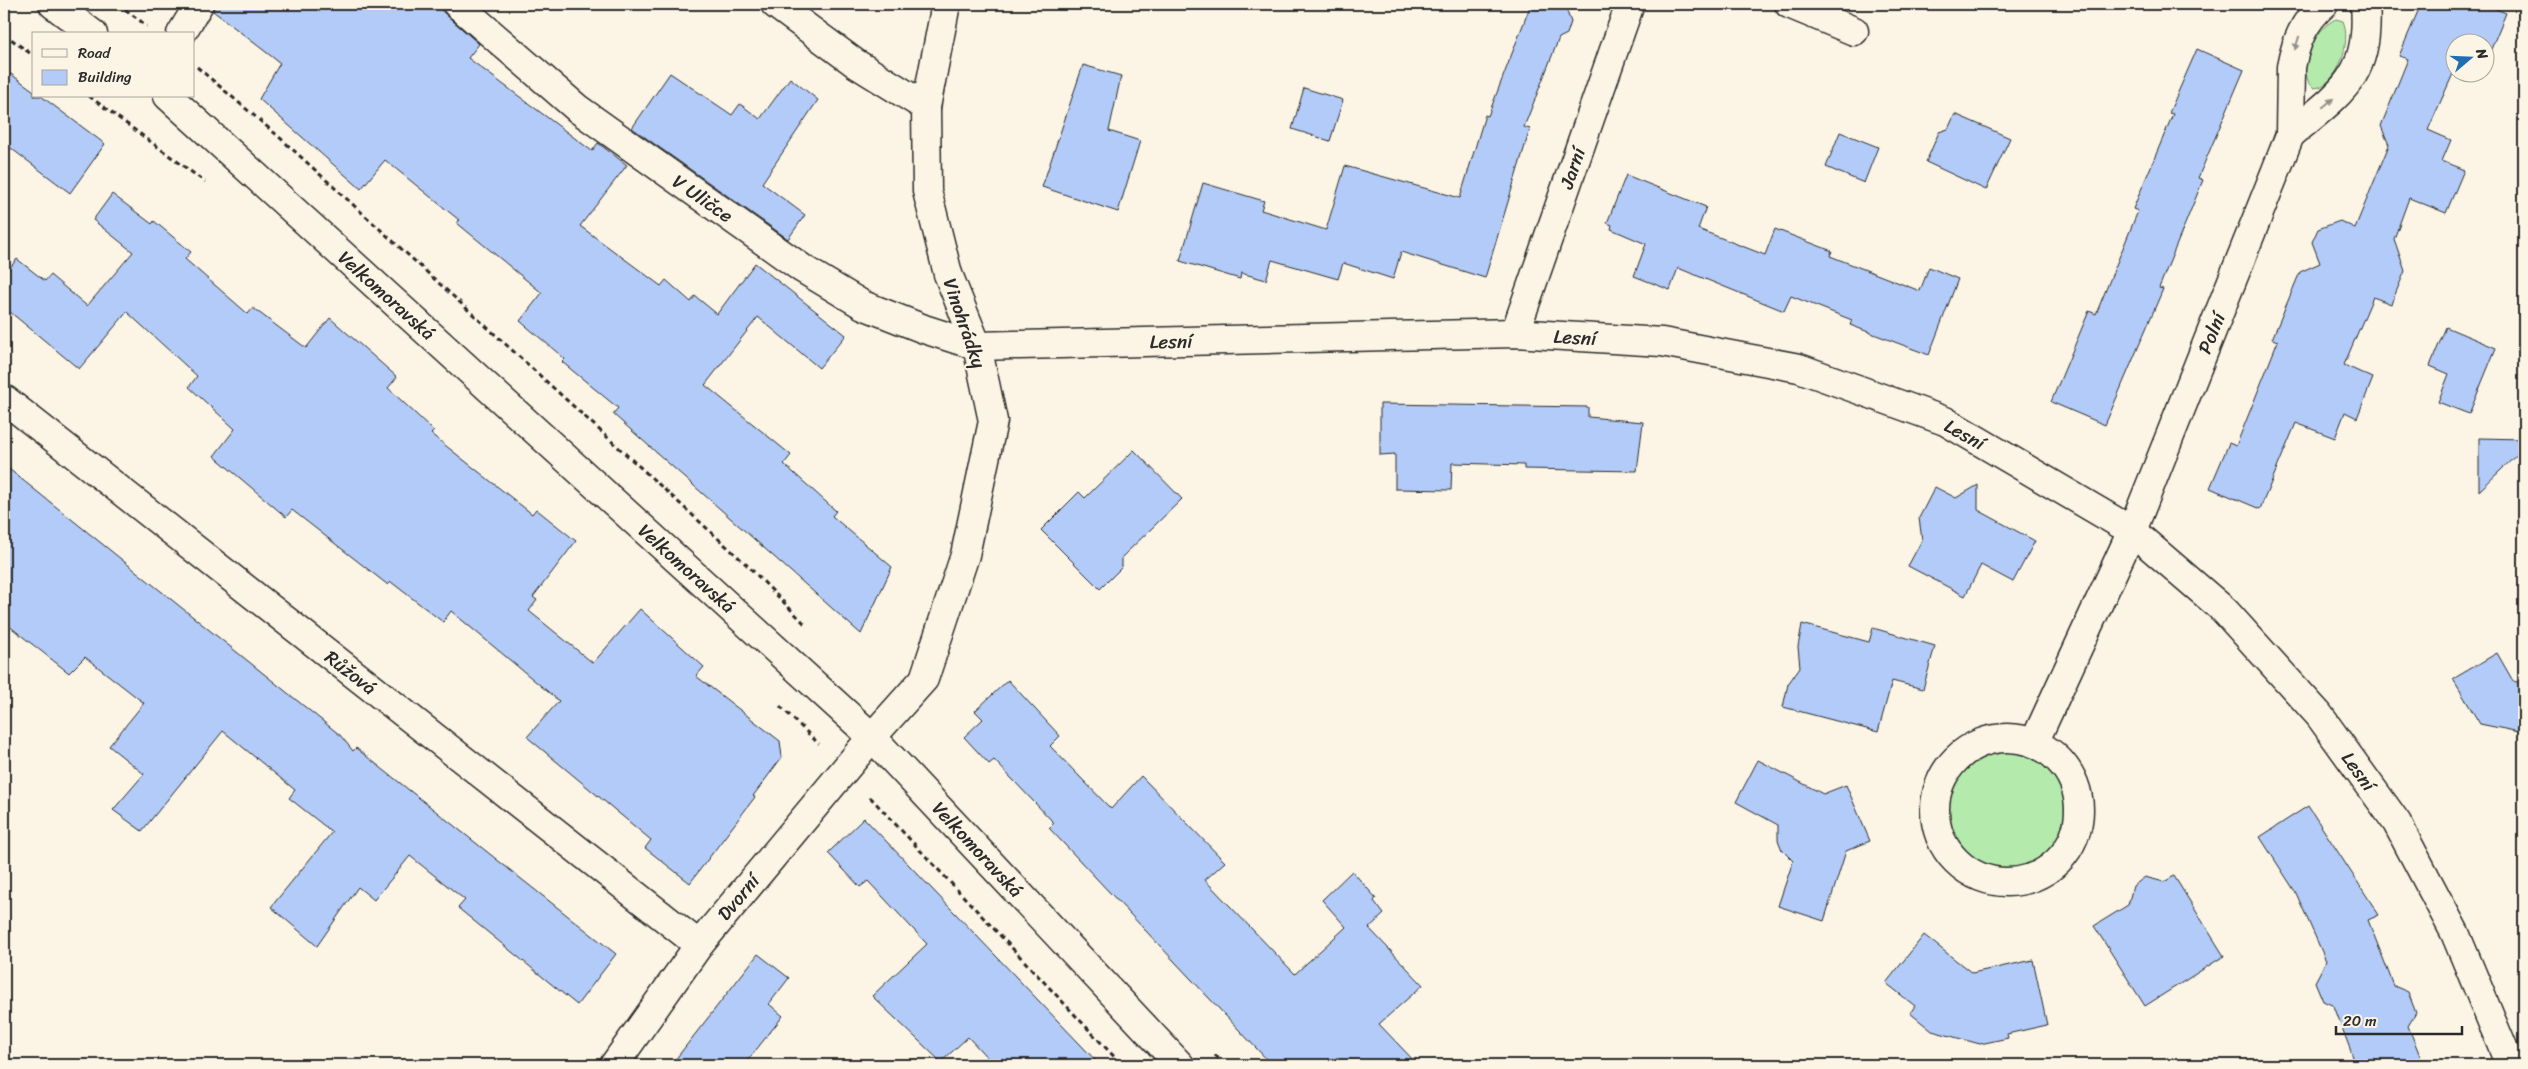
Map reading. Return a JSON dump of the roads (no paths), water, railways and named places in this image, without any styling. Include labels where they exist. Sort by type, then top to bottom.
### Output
[{"type":"street","points":[[53,4],[90,32]]},
{"type":"street","points":[[182,32],[199,4]]},
{"type":"street","name":"V Uličce","points":[[457,4],[578,109],[803,269],[863,305],[924,329],[977,346]]},
{"type":"street","points":[[775,4],[855,63],[926,107]]},
{"type":"street","name":"Vinohrádky","points":[[872,737],[924,679],[965,555],[993,421],[977,346],[948,274],[928,191],[926,107],[946,4]]},
{"type":"street","name":"Jarní","points":[[1515,333],[1630,4]]},
{"type":"street","points":[[1790,4],[1854,32]]},
{"type":"street","name":"Polní","points":[[2132,531],[2290,134],[2291,67],[2293,56],[2302,28],[2324,4]]},
{"type":"street","name":"Polní","points":[[2290,134],[2341,92],[2356,70],[2365,46],[2365,4]]},
{"type":"street","name":"Velkomoravská","points":[[170,98],[872,737],[1180,1065]]},
{"type":"street","name":"Lesní","points":[[977,346],[1515,333],[1662,342],[1799,368],[1945,421],[2132,531],[2224,610],[2319,715],[2397,823],[2455,933],[2510,1065]]},
{"type":"street","name":"Růžová","points":[[4,399],[699,945]]},
{"type":"street","points":[[2034,743],[2132,531]]},
{"type":"street","name":"Dvorní","points":[[614,1065],[699,945],[872,737]]},
{"type":"street","points":[[2009,738],[2034,743],[2058,758],[2072,778],[2078,795],[2079,820],[2071,845],[2056,865],[2030,880],[2004,883],[1980,878],[1967,872],[1948,854],[1936,823],[1935,798],[1944,774],[1959,755],[1982,742],[2009,738]]}]
